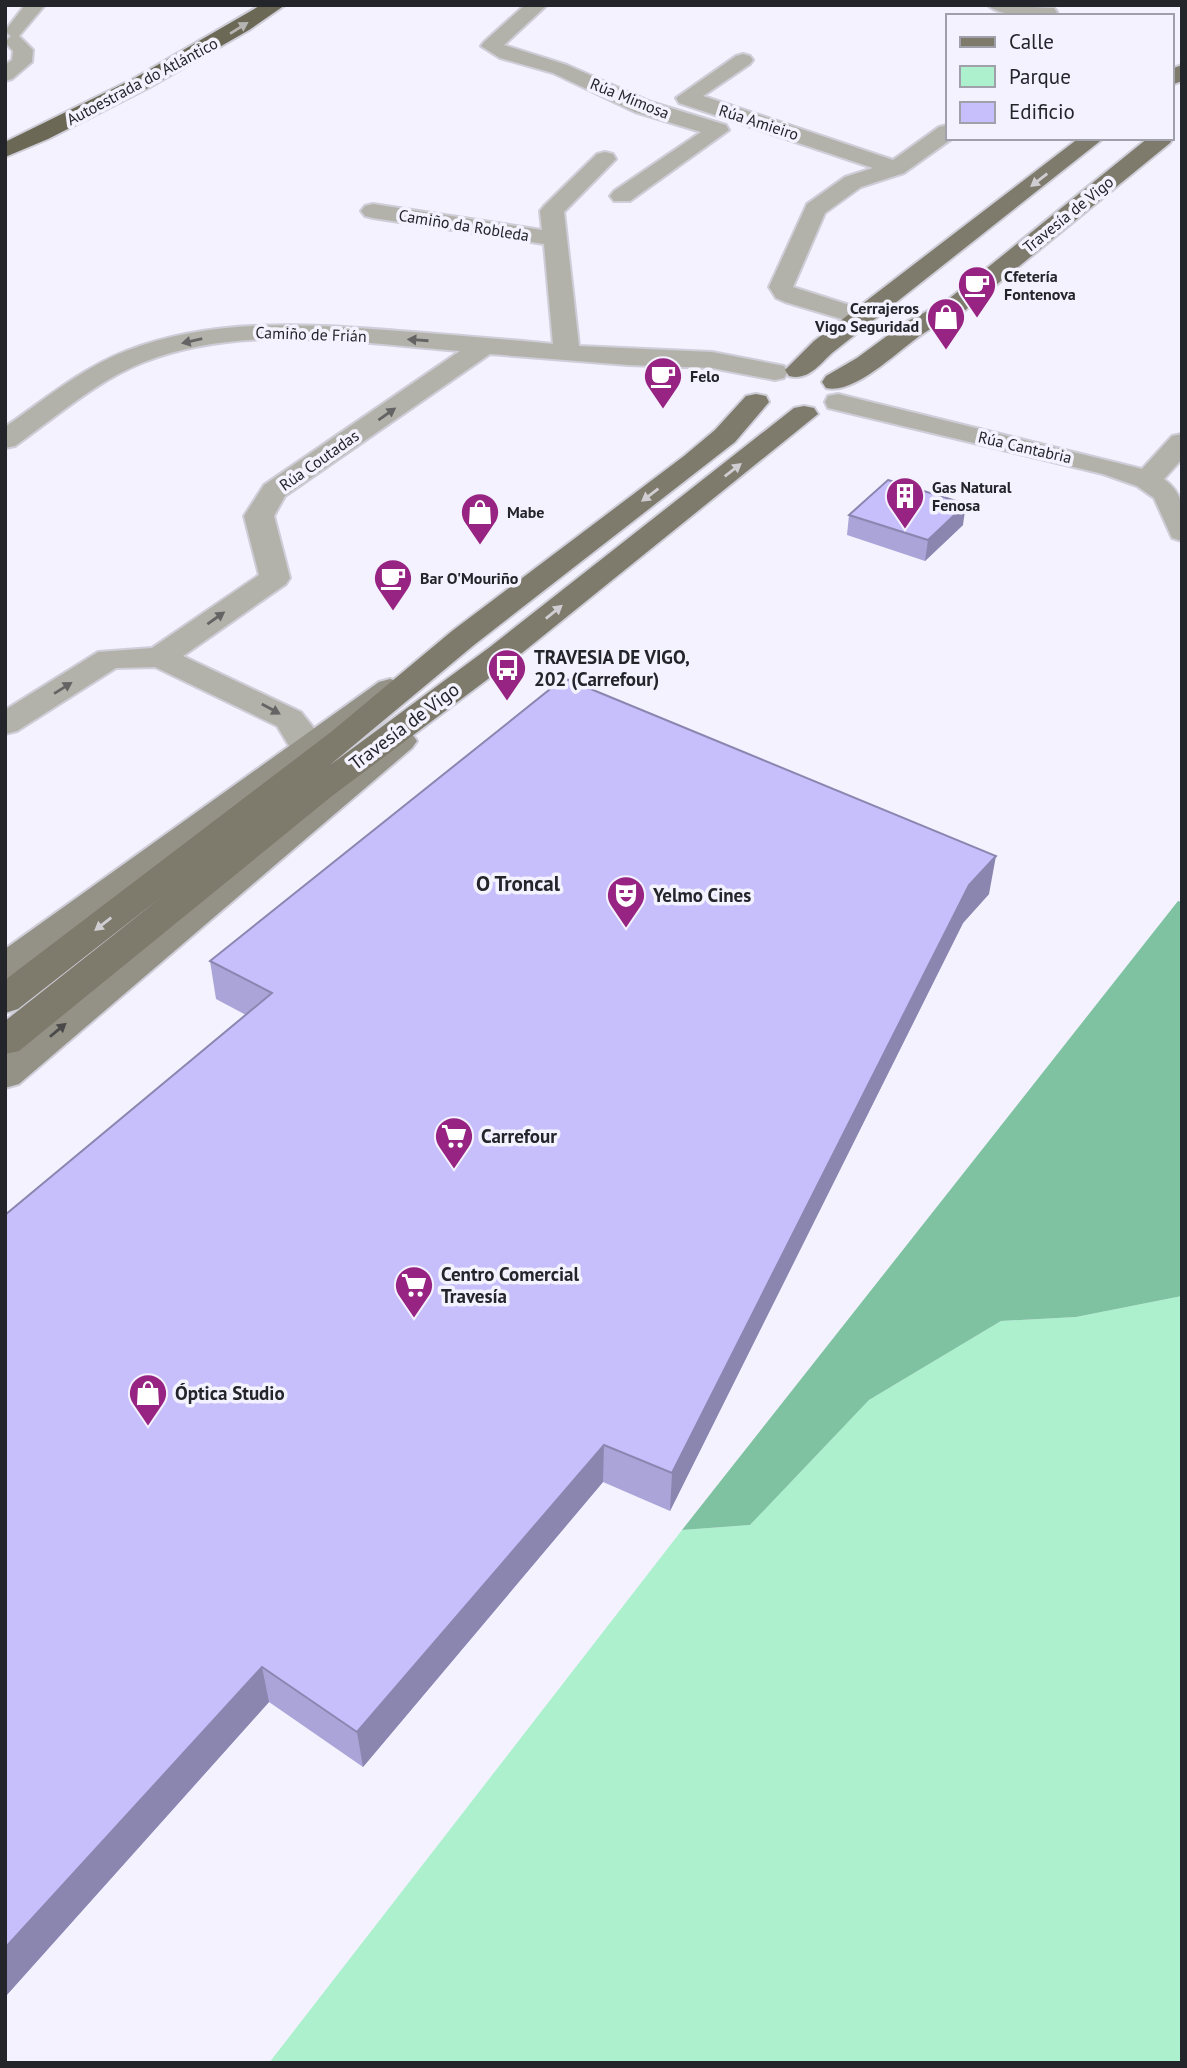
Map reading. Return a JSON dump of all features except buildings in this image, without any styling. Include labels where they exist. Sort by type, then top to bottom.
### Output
[{"type":"highway","name":"Autoestrada do Atlántico","points":[[5,150],[155,77],[275,5]]},
{"type":"main road","points":[[786,371],[862,317],[1090,140]]},
{"type":"main road","name":"Travesía de Vigo","points":[[5,1041],[320,789],[501,654],[804,414],[824,410],[837,392],[866,363],[915,327],[954,307],[1160,140]]},
{"type":"main road","points":[[786,371],[820,374],[837,392]]},
{"type":"main road","name":"Travesía de Vigo","points":[[5,1000],[343,739],[463,638],[694,463],[725,436],[753,396],[757,379],[786,371]]},
{"type":"main road","points":[[753,396],[776,411],[804,414]]},
{"type":"main road","points":[[5,967],[306,747],[463,638]]},
{"type":"main road","points":[[5,1074],[501,654]]},
{"type":"street","points":[[5,75],[22,62],[23,50],[10,36],[35,5]]},
{"type":"street","name":"Rúa Mimosa","points":[[537,5],[491,46],[507,54],[560,69],[643,107],[718,130],[622,196]]},
{"type":"street","points":[[998,5],[1044,11]]},
{"type":"street","name":"Rúa Amieiro","points":[[743,60],[687,98],[896,168]]},
{"type":"street","points":[[862,317],[794,297],[785,293],[782,287],[815,209],[853,183],[896,168],[946,133]]},
{"type":"street","name":"Camiño da Robleda","points":[[567,352],[552,211],[605,159]]},
{"type":"street","name":"Camiño da Robleda","points":[[373,211],[556,239]]},
{"type":"street","name":"Camiño de Frián","points":[[5,440],[99,376],[134,357],[193,340],[246,332],[304,331],[643,359],[669,357],[722,360],[786,371]]},
{"type":"street","name":"Rúa Coutadas","points":[[160,657],[275,578],[259,516],[274,491],[486,345]]},
{"type":"street","name":"Camiño de Frián","points":[[643,359],[662,368],[753,396]]},
{"type":"street","name":"Rúa Cantabria","points":[[837,392],[1147,480],[1167,494],[1182,533]]},
{"type":"street","points":[[1147,480],[1182,442]]},
{"type":"street","points":[[5,724],[110,659],[160,657],[289,719],[300,730],[306,747]]},
{"type":"green space","points":[[1178,901],[1182,902],[1182,1296],[1076,1317],[1001,1321],[869,1400],[750,1525],[682,1530]]},
{"type":"green space","points":[[1182,1296],[1182,2063],[269,2063],[682,1530],[750,1525],[869,1400],[1001,1321],[1076,1317]]},
{"type":"place","name":"Cfetería Fontenova","points":[[977,319]]},
{"type":"place","name":"Cerrajeros Vigo Seguridad","points":[[946,351]]},
{"type":"place","name":"Felo","points":[[663,410]]},
{"type":"place","name":"Gas Natural Fenosa","points":[[905,530]]},
{"type":"place","name":"Mabe","points":[[480,546]]},
{"type":"place","name":"Bar O'Mouriño","points":[[393,612]]},
{"type":"place","name":"TRAVESIA DE VIGO, 202 (Carrefour)","points":[[507,702]]},
{"type":"place","name":"Yelmo Cines","points":[[626,929]]},
{"type":"place","name":"Carrefour","points":[[454,1170]]},
{"type":"place","name":"Centro Comercial Travesía","points":[[414,1319]]},
{"type":"place","name":"Óptica Studio","points":[[148,1427]]},
{"type":"district","name":"O Troncal","points":[[518,883]]}]
